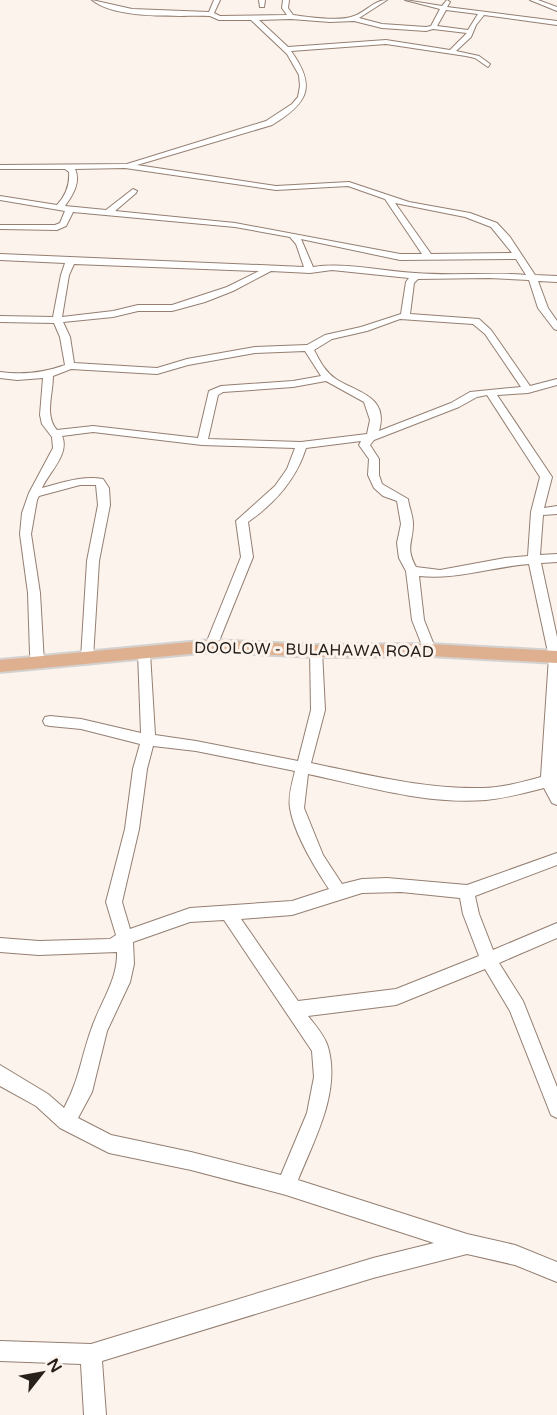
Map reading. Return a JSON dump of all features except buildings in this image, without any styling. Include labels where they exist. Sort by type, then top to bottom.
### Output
[{"type":"main road","name":"DOOLOW - BULAHAWA ROAD","points":[[0,666],[211,646],[316,651],[430,650],[556,657]]},
{"type":"street","points":[[94,0],[105,6],[132,10],[211,14],[219,18],[355,19],[382,26],[423,29],[433,27],[472,32]]},
{"type":"street","points":[[211,14],[217,0]]},
{"type":"street","points":[[286,0],[285,8],[291,17]]},
{"type":"street","points":[[355,19],[384,0]]},
{"type":"street","points":[[408,0],[444,8],[557,23]]},
{"type":"street","points":[[433,27],[445,3],[450,0]]},
{"type":"street","points":[[533,0],[557,9]]},
{"type":"street","points":[[451,52],[472,32],[473,25],[483,12]]},
{"type":"street","points":[[125,166],[269,123],[285,114],[300,97],[303,86],[298,68],[287,49],[253,18]]},
{"type":"street","points":[[287,49],[386,42],[477,57],[488,64]]},
{"type":"street","points":[[0,166],[125,166],[276,188],[349,184],[388,198],[468,215],[494,225],[507,239],[533,278],[543,308],[557,327]]},
{"type":"street","points":[[59,207],[70,193],[73,182],[73,171],[68,166]]},
{"type":"street","points":[[108,213],[133,191]]},
{"type":"street","points":[[0,198],[70,209],[223,223],[400,257],[517,256]]},
{"type":"street","points":[[388,198],[429,256]]},
{"type":"street","points":[[0,227],[57,228],[63,224],[70,209]]},
{"type":"street","points":[[293,235],[300,244],[310,270]]},
{"type":"street","points":[[0,257],[310,270],[341,268],[416,276],[557,279]]},
{"type":"street","points":[[70,261],[64,275],[57,320],[65,337],[70,366]]},
{"type":"street","points":[[0,319],[57,320],[113,314],[138,308],[172,308],[230,289],[269,268]]},
{"type":"street","points":[[405,316],[410,282],[416,276]]},
{"type":"street","points":[[0,375],[17,377],[48,375],[70,366],[157,370],[187,362],[255,350],[310,348],[315,343],[335,335],[354,333],[381,324],[394,316],[405,316],[476,321],[488,332],[528,390]]},
{"type":"street","points":[[310,348],[308,348],[327,378],[364,395],[373,406],[376,423],[372,436]]},
{"type":"street","points":[[37,663],[33,624],[34,595],[27,556],[26,524],[35,493],[53,461],[59,444],[56,433],[46,424],[48,375]]},
{"type":"street","points":[[202,442],[213,393],[221,389],[293,384],[327,378]]},
{"type":"street","points":[[430,650],[417,620],[412,571],[405,558],[403,543],[407,524],[402,499],[390,495],[375,484],[371,476],[374,459],[364,445],[372,436],[383,430],[408,424],[448,408],[474,394],[528,390],[557,382]]},
{"type":"street","points":[[490,392],[546,477],[537,512],[534,559],[556,657],[552,777],[557,799]]},
{"type":"street","points":[[56,433],[93,429],[202,442],[301,445],[372,436]]},
{"type":"street","points":[[211,646],[247,557],[242,521],[264,507],[286,482],[297,463],[301,445]]},
{"type":"street","points":[[35,493],[80,482],[99,482],[103,488],[104,505],[93,561],[87,658]]},
{"type":"street","points":[[537,512],[557,510]]},
{"type":"street","points":[[412,571],[460,572],[505,562],[557,558]]},
{"type":"street","points":[[316,651],[318,710],[298,787],[297,808],[316,858],[338,890]]},
{"type":"street","points":[[66,1122],[83,1092],[99,1031],[110,1003],[122,982],[126,964],[125,938],[114,902],[132,829],[140,769],[148,740],[144,653]]},
{"type":"street","points":[[50,721],[81,724],[148,740],[196,746],[304,766],[426,792],[483,794],[513,790],[552,777]]},
{"type":"street","points":[[0,945],[39,948],[113,946],[125,938],[190,915],[293,908],[322,899],[338,890],[364,885],[447,888],[467,892],[557,859]]},
{"type":"street","points":[[467,892],[471,914],[489,961],[517,1007],[557,1109]]},
{"type":"street","points":[[228,913],[268,968],[293,1010],[320,1048],[323,1077],[316,1113],[286,1186]]},
{"type":"street","points":[[293,1010],[396,997],[489,961],[557,930]]},
{"type":"street","points":[[3,1081],[42,1100],[66,1122],[109,1144],[191,1161],[286,1186],[467,1245],[515,1255],[557,1272]]},
{"type":"street","points":[[0,1351],[91,1354],[373,1268],[467,1245]]},
{"type":"street","points":[[91,1354],[95,1415]]}]
